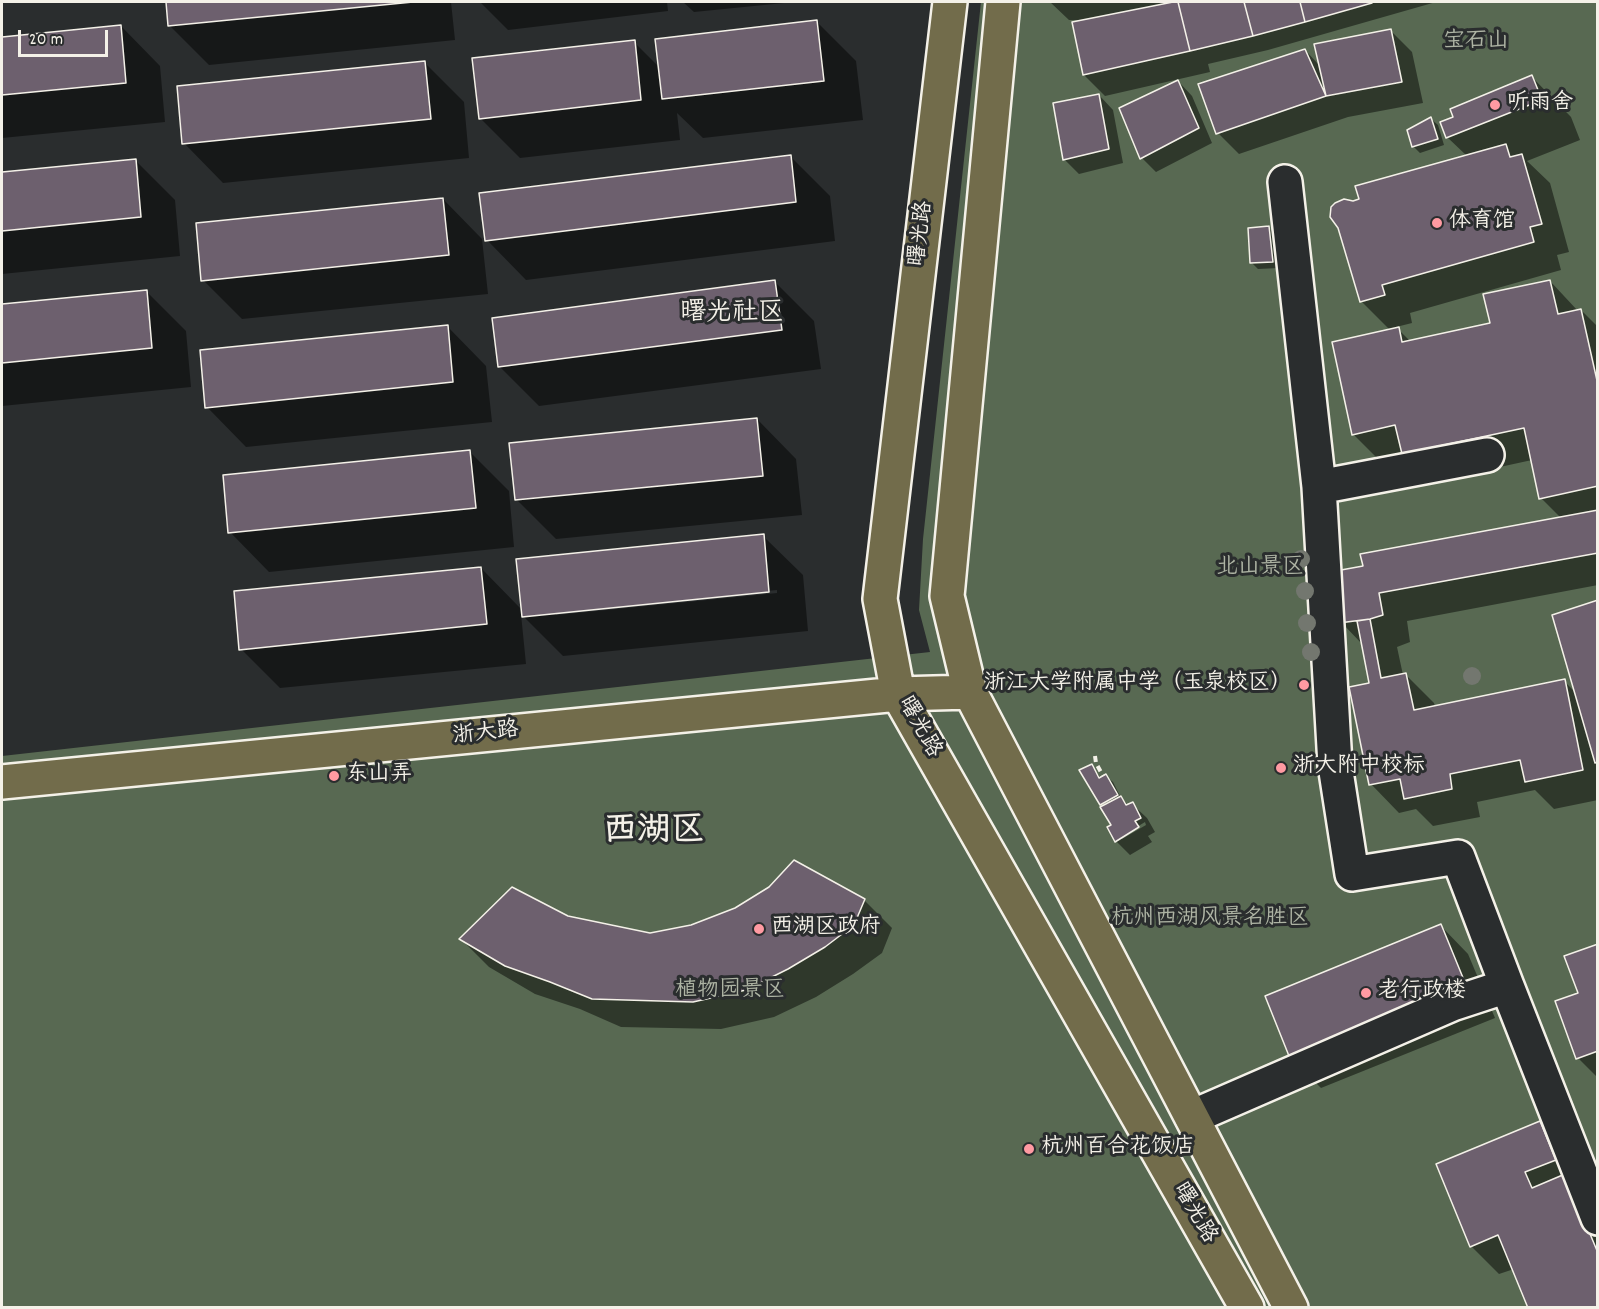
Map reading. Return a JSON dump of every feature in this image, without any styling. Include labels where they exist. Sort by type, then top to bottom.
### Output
[{"type":"main road","name":"曙光路","points":[[950,2],[880,599],[898,694],[1247,1308]]},
{"type":"main road","name":"曙光路","points":[[1003,2],[947,596],[970,692],[1291,1308]]},
{"type":"main road","name":"浙大路","points":[[2,782],[898,694],[970,692]]},
{"type":"lane","points":[[1284,182],[1319,487],[1335,765],[1352,874],[1458,858],[1598,1218]]},
{"type":"lane","points":[[1319,487],[1487,455]]},
{"type":"lane","points":[[1192,1117],[1452,1004],[1507,986]]},
{"type":"path","points":[[1095,756],[1095,763],[1103,776]]},
{"type":"green space","name":"杭州西湖风景名胜区","points":[[981,2],[1597,2],[1597,1307],[2,1307],[2,756],[930,652],[919,610],[923,539]]},
{"type":"building","points":[[166,2],[413,2],[168,26]]},
{"type":"building","points":[[1178,2],[1190,51],[1083,75],[1072,22]]},
{"type":"building","points":[[1178,2],[1244,2],[1253,36],[1190,51]]},
{"type":"building","points":[[1244,2],[1300,2],[1305,22],[1253,36]]},
{"type":"building","points":[[1300,2],[1372,2],[1372,3],[1305,22]]},
{"type":"building","points":[[817,20],[824,81],[662,99],[655,39]]},
{"type":"building","points":[[121,25],[126,83],[2,95],[2,37]]},
{"type":"building","points":[[1391,29],[1402,82],[1326,96],[1314,44]]},
{"type":"building","points":[[635,40],[641,100],[479,119],[472,58]]},
{"type":"building","points":[[1305,49],[1326,96],[1216,134],[1198,84]]},
{"type":"building","points":[[425,61],[431,119],[182,144],[177,86]]},
{"type":"building","name":"听雨舍","points":[[1532,75],[1542,100],[1446,138],[1440,122],[1453,117],[1450,109]]},
{"type":"building","points":[[1178,80],[1199,128],[1140,159],[1119,108]]},
{"type":"building","points":[[1099,94],[1109,149],[1063,160],[1053,103]]},
{"type":"building","points":[[1431,117],[1438,139],[1412,147],[1407,130]]},
{"type":"building","name":"体育馆","points":[[1506,144],[1510,157],[1522,154],[1542,224],[1530,227],[1534,242],[1382,285],[1385,295],[1360,302],[1338,228],[1330,217],[1331,207],[1344,199],[1353,201],[1359,199],[1355,186]]},
{"type":"building","points":[[791,155],[796,202],[485,241],[479,193]]},
{"type":"building","points":[[136,159],[141,217],[2,231],[2,172]]},
{"type":"building","points":[[443,198],[449,255],[201,281],[196,223]]},
{"type":"building","points":[[1269,226],[1273,262],[1250,263],[1248,228]]},
{"type":"building","points":[[775,280],[782,330],[498,367],[492,318]]},
{"type":"building","points":[[1550,280],[1558,314],[1581,309],[1598,385],[1598,486],[1539,499],[1524,428],[1402,454],[1395,425],[1352,435],[1332,342],[1399,327],[1402,342],[1490,323],[1483,294]]},
{"type":"building","points":[[147,290],[152,348],[2,363],[2,304]]},
{"type":"building","points":[[448,325],[453,382],[205,408],[200,350]]},
{"type":"building","points":[[757,418],[763,476],[515,500],[509,443]]},
{"type":"building","points":[[470,450],[476,508],[228,533],[223,475]]},
{"type":"building","points":[[1598,510],[1598,553],[1379,593],[1383,615],[1339,623],[1330,572],[1363,566],[1360,554]]},
{"type":"building","points":[[764,534],[769,592],[522,617],[516,559]]},
{"type":"building","points":[[481,567],[487,624],[239,650],[234,591]]},
{"type":"building","points":[[1598,600],[1598,762],[1595,763],[1552,615]]},
{"type":"building","points":[[1370,619],[1381,678],[1406,673],[1414,710],[1565,679],[1583,770],[1525,782],[1520,760],[1450,774],[1452,789],[1404,799],[1400,779],[1369,785],[1349,687],[1369,683],[1357,621]]},
{"type":"building","points":[[1092,764],[1099,778],[1106,774],[1118,795],[1100,805],[1079,770]]},
{"type":"building","points":[[1121,796],[1126,805],[1133,802],[1141,818],[1135,821],[1139,827],[1115,842],[1107,827],[1111,825],[1100,807]]},
{"type":"building","name":"西湖区政府","points":[[794,860],[865,899],[854,925],[825,947],[746,990],[693,1002],[592,999],[505,966],[459,939],[512,887],[568,916],[650,933],[691,925],[735,908],[769,887]]},
{"type":"building","name":"老行政楼","points":[[1441,924],[1468,990],[1291,1061],[1265,996]]},
{"type":"building","points":[[1598,944],[1598,1051],[1576,1059],[1555,1001],[1578,993],[1564,956]]},
{"type":"building","points":[[1540,1121],[1556,1160],[1525,1172],[1532,1188],[1565,1174],[1598,1253],[1598,1308],[1528,1308],[1498,1235],[1470,1247],[1436,1164]]},
{"type":"place","name":"听雨舍","points":[[1495,105]]},
{"type":"place","name":"体育馆","points":[[1437,223]]},
{"type":"place","name":"浙江大学附属中学（玉泉校区）","points":[[1304,685]]},
{"type":"place","name":"浙大附中校标","points":[[1281,768]]},
{"type":"place","name":"东山弄","points":[[334,776]]},
{"type":"place","name":"西湖区政府","points":[[759,929]]},
{"type":"place","name":"老行政楼","points":[[1366,993]]},
{"type":"place","name":"杭州百合花饭店","points":[[1029,1149]]},
{"type":"district","name":"曙光社区","points":[[732,315]]},
{"type":"district","name":"西湖区","points":[[654,834]]},
{"type":"park label","name":"宝石山","points":[[1476,43]]},
{"type":"park label","name":"北山景区","points":[[1260,569]]},
{"type":"park label","name":"植物园景区","points":[[730,992]]}]
